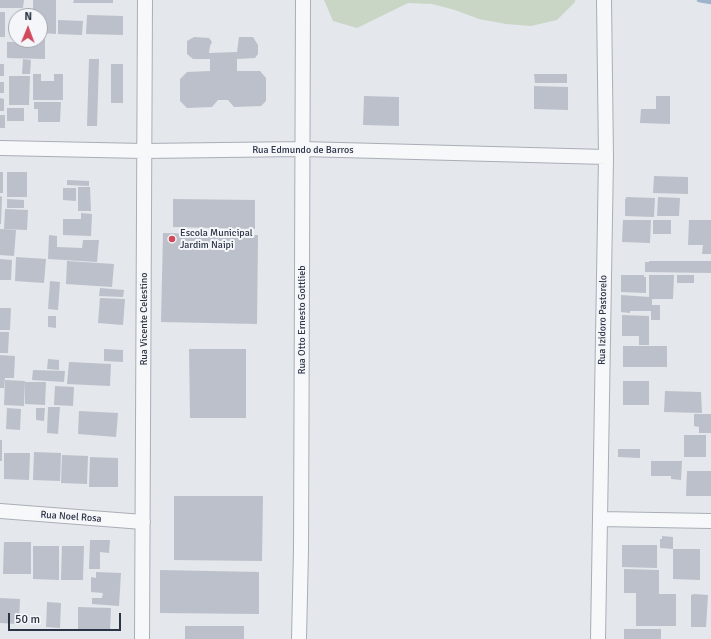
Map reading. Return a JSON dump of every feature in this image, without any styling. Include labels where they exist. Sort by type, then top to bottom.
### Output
[{"type":"street","name":"Rua Vicente Celestino","points":[[142,639],[145,0]]},
{"type":"street","name":"Rua Otto Ernesto Gottlieb","points":[[299,639],[301,550],[303,0]]},
{"type":"street","name":"Rua Izidoro Pastorelo","points":[[598,639],[606,157],[604,0]]},
{"type":"street","name":"Rua Edmundo de Barros","points":[[0,148],[144,151],[302,149],[606,157]]},
{"type":"street","name":"Rua Noel Rosa","points":[[0,511],[143,522]]},
{"type":"street","points":[[600,519],[711,521]]},
{"type":"green space","points":[[324,0],[575,0],[575,2],[557,20],[531,26],[506,24],[479,19],[455,10],[432,4],[408,3],[357,28],[333,21]]},
{"type":"building","points":[[0,0],[24,0],[23,8],[0,8]]},
{"type":"building","points":[[33,0],[56,0],[56,34],[48,34],[48,8],[33,8]]},
{"type":"building","points":[[74,0],[113,0],[113,3],[73,3]]},
{"type":"building","points":[[0,12],[5,12],[5,37],[0,37]]},
{"type":"building","points":[[87,15],[123,16],[123,35],[86,34]]},
{"type":"building","points":[[58,20],[83,21],[82,35],[58,34]]},
{"type":"building","points":[[194,37],[209,38],[212,42],[209,53],[237,52],[239,37],[253,37],[258,45],[258,54],[255,58],[237,59],[237,71],[260,71],[266,78],[266,101],[261,106],[234,107],[228,100],[218,100],[212,107],[187,108],[180,101],[180,79],[187,72],[210,71],[210,59],[193,59],[187,54],[187,41]]},
{"type":"building","points":[[7,42],[8,48],[45,48],[45,59],[7,58]]},
{"type":"building","points":[[23,59],[31,60],[30,74],[22,74]]},
{"type":"building","points":[[89,59],[99,59],[97,126],[87,126]]},
{"type":"building","points":[[0,64],[4,64],[4,76],[0,76]]},
{"type":"building","points":[[111,64],[123,64],[123,103],[111,103]]},
{"type":"building","points":[[33,74],[41,74],[41,81],[54,81],[54,74],[63,74],[63,100],[33,100]]},
{"type":"building","points":[[534,74],[567,74],[567,83],[535,83]]},
{"type":"building","points":[[9,76],[30,76],[29,105],[9,105]]},
{"type":"building","points":[[0,82],[4,82],[4,93],[0,93]]},
{"type":"building","points":[[534,86],[568,87],[568,110],[534,109]]},
{"type":"building","points":[[364,96],[399,97],[399,126],[363,125]]},
{"type":"building","points":[[656,96],[670,96],[670,124],[640,123],[641,109],[656,109]]},
{"type":"building","points":[[0,98],[4,99],[4,111],[0,111]]},
{"type":"building","points":[[34,102],[61,102],[60,122],[38,122],[38,109],[34,109]]},
{"type":"building","points":[[7,108],[24,108],[24,121],[7,121]]},
{"type":"building","points":[[0,115],[5,115],[5,128],[0,128]]},
{"type":"building","points":[[0,172],[3,172],[3,193],[0,193]]},
{"type":"building","points":[[7,172],[27,172],[27,197],[7,197]]},
{"type":"building","points":[[654,176],[688,177],[688,194],[653,193]]},
{"type":"building","points":[[67,180],[89,181],[89,186],[67,185]]},
{"type":"building","points":[[78,187],[90,187],[91,211],[78,211]]},
{"type":"building","points":[[63,188],[76,188],[76,201],[63,200]]},
{"type":"building","points":[[0,196],[2,197],[1,224],[0,224]]},
{"type":"building","points":[[626,197],[655,198],[654,217],[625,216]]},
{"type":"building","points":[[658,197],[680,198],[679,216],[657,216]]},
{"type":"building","points":[[7,199],[24,200],[24,208],[7,208]]},
{"type":"building","points":[[173,199],[255,200],[255,229],[173,227]]},
{"type":"building","points":[[5,209],[28,210],[27,230],[4,229]]},
{"type":"building","points":[[81,213],[92,214],[91,236],[63,235],[63,219],[81,219]]},
{"type":"building","points":[[623,220],[651,220],[650,243],[622,242]]},
{"type":"building","points":[[653,220],[671,220],[671,234],[653,234]]},
{"type":"building","points":[[689,220],[711,220],[711,254],[702,254],[703,245],[688,245]]},
{"type":"building","points":[[0,229],[16,230],[14,256],[0,255]]},
{"type":"building","points":[[163,233],[258,235],[257,324],[161,322]]},
{"type":"building","points":[[49,235],[57,236],[57,247],[82,248],[83,240],[99,240],[97,262],[48,259]]},
{"type":"building","points":[[16,257],[46,259],[44,283],[15,281]]},
{"type":"building","points":[[0,259],[12,260],[11,280],[0,280]]},
{"type":"building","points":[[67,261],[114,264],[112,287],[66,284]]},
{"type":"building","points":[[711,261],[711,273],[645,272],[645,262]]},
{"type":"building","points":[[621,275],[644,275],[644,277],[646,277],[646,293],[621,292]]},
{"type":"building","points":[[649,275],[674,275],[673,299],[652,299],[652,305],[660,305],[660,320],[651,320],[651,311],[630,311],[630,313],[621,312],[621,295],[649,297]]},
{"type":"building","points":[[677,275],[694,275],[694,283],[677,283]]},
{"type":"building","points":[[50,281],[60,282],[58,310],[48,309]]},
{"type":"building","points":[[100,288],[124,290],[123,297],[99,296]]},
{"type":"building","points":[[100,298],[125,299],[123,325],[98,323]]},
{"type":"building","points":[[0,308],[11,308],[10,330],[0,330]]},
{"type":"building","points":[[622,315],[649,316],[649,345],[639,345],[639,336],[622,336]]},
{"type":"building","points":[[48,316],[56,316],[56,328],[48,327]]},
{"type":"building","points":[[0,332],[9,332],[8,353],[0,353]]},
{"type":"building","points":[[623,346],[667,346],[667,367],[623,367]]},
{"type":"building","points":[[104,349],[123,350],[123,362],[104,361]]},
{"type":"building","points":[[189,349],[246,349],[246,418],[190,418]]},
{"type":"building","points":[[0,355],[15,356],[14,378],[0,378]]},
{"type":"building","points":[[48,359],[59,360],[59,370],[47,369]]},
{"type":"building","points":[[69,362],[111,364],[110,386],[67,384]]},
{"type":"building","points":[[33,370],[65,371],[64,382],[32,380]]},
{"type":"building","points":[[0,378],[5,378],[4,388],[0,388]]},
{"type":"building","points":[[5,380],[25,381],[24,406],[4,405]]},
{"type":"building","points":[[623,381],[649,381],[649,405],[623,405]]},
{"type":"building","points":[[25,382],[46,382],[45,405],[25,404]]},
{"type":"building","points":[[55,386],[74,387],[73,406],[54,405]]},
{"type":"building","points":[[665,391],[701,392],[702,413],[664,412]]},
{"type":"building","points":[[48,407],[60,407],[58,434],[47,433]]},
{"type":"building","points":[[7,408],[21,409],[20,430],[6,429]]},
{"type":"building","points":[[36,408],[45,408],[44,421],[36,420]]},
{"type":"building","points":[[79,411],[118,413],[116,437],[78,434]]},
{"type":"building","points":[[694,414],[711,414],[711,433],[699,433],[699,427],[694,426]]},
{"type":"building","points":[[684,435],[706,435],[706,457],[684,457]]},
{"type":"building","points":[[0,440],[2,440],[2,461],[0,461]]},
{"type":"building","points":[[618,449],[640,449],[640,458],[618,457]]},
{"type":"building","points":[[34,452],[61,453],[60,481],[33,480]]},
{"type":"building","points":[[4,453],[30,453],[29,480],[4,479]]},
{"type":"building","points":[[62,455],[88,456],[87,484],[61,483]]},
{"type":"building","points":[[90,457],[118,458],[118,487],[89,487]]},
{"type":"building","points":[[651,461],[682,461],[681,480],[671,479],[671,476],[651,476]]},
{"type":"building","points":[[687,471],[711,471],[711,496],[686,496]]},
{"type":"building","points":[[174,496],[263,496],[262,561],[174,560]]},
{"type":"building","points":[[662,536],[673,537],[673,549],[660,548],[660,539],[662,539]]},
{"type":"building","points":[[90,540],[110,540],[109,553],[100,552],[100,569],[89,569]]},
{"type":"building","points":[[4,542],[31,542],[31,574],[3,574]]},
{"type":"building","points":[[622,545],[657,545],[657,568],[622,567]]},
{"type":"building","points":[[33,546],[59,546],[59,580],[33,579]]},
{"type":"building","points":[[62,546],[84,546],[83,580],[61,580]]},
{"type":"building","points":[[673,549],[700,549],[700,580],[673,579]]},
{"type":"building","points":[[624,569],[659,570],[659,594],[676,594],[676,626],[636,626],[636,593],[624,593]]},
{"type":"building","points":[[160,570],[259,572],[259,614],[160,613]]},
{"type":"building","points":[[96,572],[121,573],[119,606],[92,604],[92,598],[102,598],[103,593],[91,592],[91,577],[96,578]]},
{"type":"building","points":[[691,595],[708,595],[706,627],[691,627]]},
{"type":"building","points":[[0,598],[20,599],[19,624],[0,623]]},
{"type":"building","points":[[47,602],[61,603],[60,628],[46,627]]},
{"type":"building","points":[[78,607],[111,608],[110,631],[78,631]]},
{"type":"building","points":[[185,626],[244,626],[244,639],[185,639]]},
{"type":"building","points":[[624,629],[661,629],[661,639],[624,639]]},
{"type":"waterway","points":[[699,0],[711,2]]},
{"type":"place","name":"Escola Municipal Jardim Naipi","points":[[172,239]]}]
